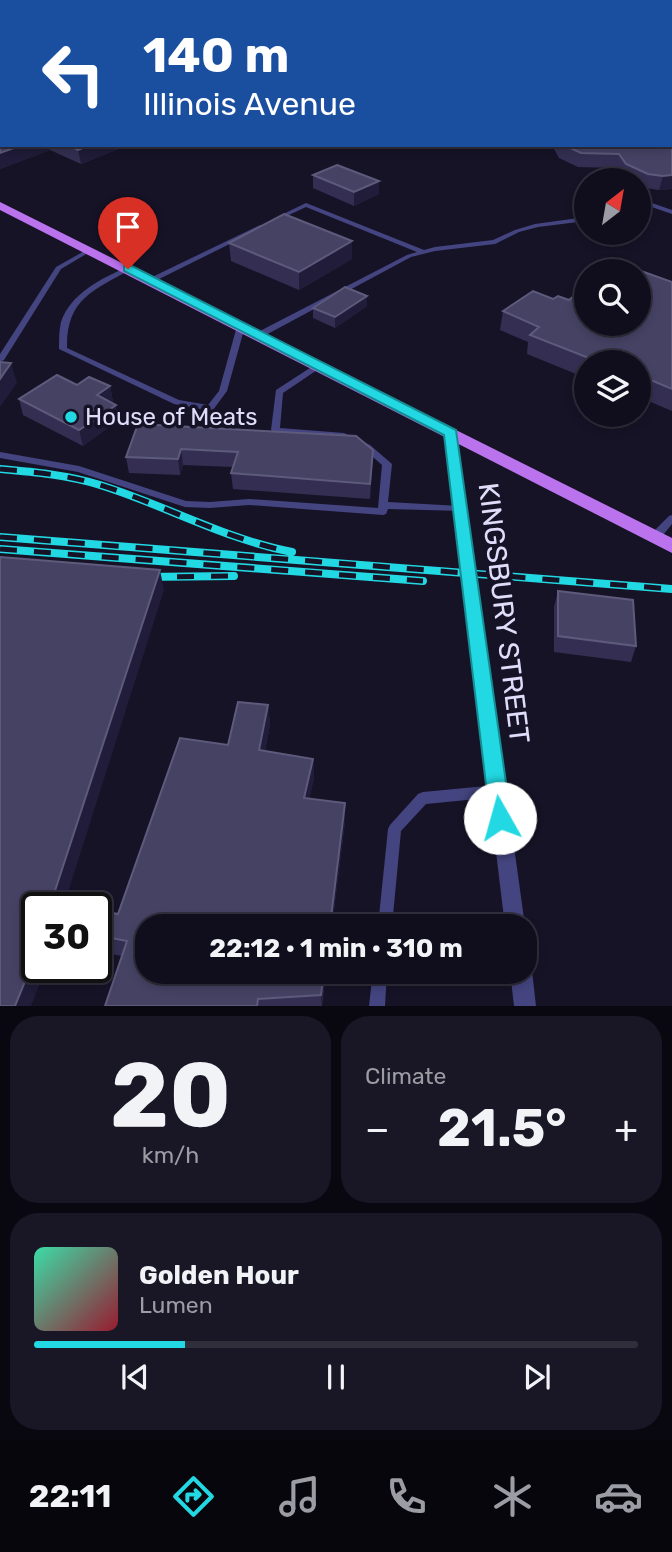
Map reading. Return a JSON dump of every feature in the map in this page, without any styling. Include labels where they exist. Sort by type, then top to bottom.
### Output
[{"type":"main road","points":[[0,205],[672,546]]},
{"type":"street","name":"KINGSBURY STREET","points":[[451,433],[513,914]]},
{"type":"street","points":[[522,984],[525,1006]]},
{"type":"lane","points":[[150,280],[306,205],[423,252]]},
{"type":"lane","points":[[651,205],[672,212]]},
{"type":"lane","points":[[258,335],[377,270],[423,252],[495,242],[537,225],[574,220]]},
{"type":"lane","points":[[0,360],[58,268],[90,250]]},
{"type":"lane","points":[[128,269],[90,288],[70,307],[61,334],[63,349],[177,402],[210,408],[223,391],[240,326]]},
{"type":"lane","points":[[0,455],[79,470],[185,504],[248,502],[383,512],[387,464],[367,447],[341,435],[275,430],[279,393],[319,366]]},
{"type":"lane","points":[[383,505],[460,509]]},
{"type":"lane","points":[[655,537],[672,518]]},
{"type":"lane","points":[[386,914],[395,829],[423,798],[497,791]]},
{"type":"lane","points":[[377,1006],[379,984]]},
{"type":"building","points":[[0,147],[16,147],[0,153]]},
{"type":"building","points":[[568,147],[672,147],[672,175],[651,174],[651,168],[635,168],[626,164],[619,154],[581,153]]},
{"type":"building","points":[[337,165],[379,181],[354,192],[313,175]]},
{"type":"building","points":[[284,214],[352,241],[299,272],[229,243]]},
{"type":"building","points":[[651,274],[672,282],[672,389],[651,380],[651,350],[574,350],[574,352],[530,335],[539,327],[503,311],[533,291],[553,299],[558,296],[569,300],[574,296],[574,336],[651,336]]},
{"type":"building","points":[[345,287],[367,296],[335,317],[313,308]]},
{"type":"building","points":[[0,362],[11,363],[0,379]]},
{"type":"building","points":[[57,375],[77,385],[89,377],[110,386],[97,395],[116,405],[79,430],[19,399]]},
{"type":"building","points":[[138,424],[356,436],[373,450],[370,484],[231,473],[238,452],[181,449],[178,459],[126,457]]},
{"type":"building","points":[[0,557],[160,570],[55,892],[21,892],[21,983],[24,983],[15,1006],[0,1006]]},
{"type":"building","points":[[558,591],[633,600],[636,646],[558,636]]},
{"type":"building","points":[[238,702],[268,705],[259,750],[313,759],[304,798],[345,803],[331,914],[135,914],[135,984],[322,984],[321,995],[258,999],[257,1006],[105,1006],[127,941],[112,938],[112,913],[118,914],[180,738],[228,745]]},
{"type":"railway","points":[[0,469],[63,476],[100,485],[242,539],[292,552]]},
{"type":"railway","points":[[0,537],[672,589]]},
{"type":"railway","points":[[0,549],[423,581]]},
{"type":"railway","points":[[143,577],[234,576]]},
{"type":"place","name":"House of Meats","points":[[71,417]]},
{"type":"route","points":[[128,269],[451,433],[500,818]]}]
